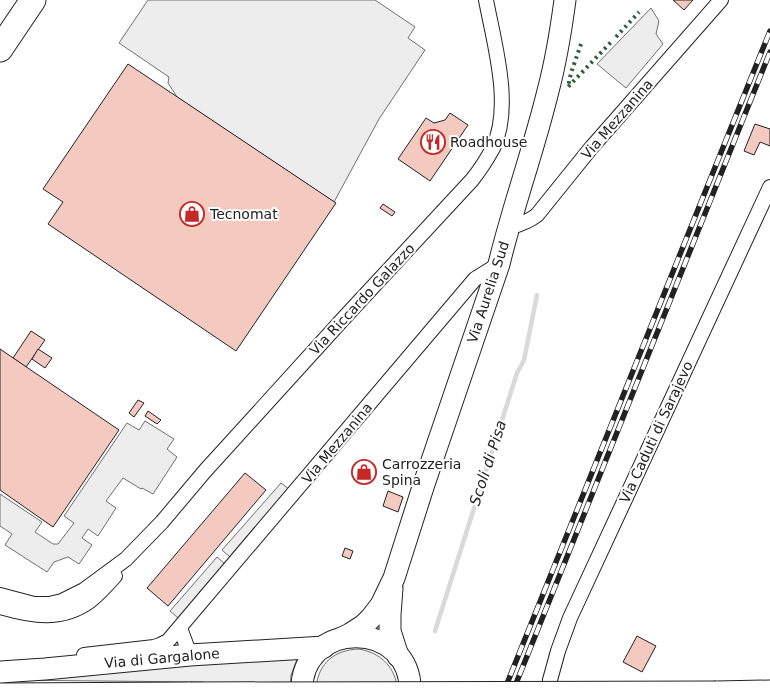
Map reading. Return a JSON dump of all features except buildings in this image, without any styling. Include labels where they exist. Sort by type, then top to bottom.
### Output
[{"type":"highway","points":[[0,49],[33,0]]},
{"type":"main road","name":"Via Aurelia Sud","points":[[333,642],[350,634],[371,618],[381,605],[394,578],[499,264],[549,89],[564,0]]},
{"type":"main road","name":"Via Aurelia Sud","points":[[394,578],[390,631],[398,656],[409,676],[410,696]]},
{"type":"main road","name":"Via di Gargalone","points":[[0,672],[333,642],[357,636],[372,638],[386,645],[398,656]]},
{"type":"main road","points":[[302,696],[302,684],[306,670],[313,657],[333,642]]},
{"type":"street","name":"Via Riccardo Galazzo","points":[[0,595],[34,604],[49,604],[62,601],[84,590],[126,559],[162,522],[205,471],[472,180],[494,147],[501,117],[500,76],[486,0]]},
{"type":"street","name":"Via Mezzanina","points":[[508,228],[531,220],[537,215],[591,148],[721,0]]},
{"type":"street","name":"Via Caduti di Sarajevo","points":[[550,680],[560,643],[570,618],[770,187]]},
{"type":"street","name":"Via Mezzanina","points":[[45,669],[76,656],[160,646],[168,641],[475,279],[499,264]]},
{"type":"street","name":"Via Riccardo Galazzo","points":[[0,607],[32,616],[57,614],[74,610],[89,601],[103,589],[117,574],[126,559]]},
{"type":"street","points":[[180,628],[190,655]]},
{"type":"street","points":[[0,693],[770,690]]},
{"type":"shaded area","points":[[148,0],[375,0],[415,27],[408,38],[425,50],[379,119],[334,202],[177,97],[168,83],[169,77],[119,43]]},
{"type":"shaded area","points":[[651,8],[659,21],[656,34],[663,44],[626,88],[597,64]]},
{"type":"shaded area","points":[[145,421],[174,439],[167,449],[177,457],[153,494],[123,478],[106,501],[116,508],[98,536],[88,529],[82,538],[92,545],[79,564],[68,557],[54,562],[47,572],[5,545],[12,534],[0,526],[0,494],[42,522],[35,532],[53,544],[58,544],[74,523],[64,516],[127,423],[139,430]]},
{"type":"shaded area","points":[[281,483],[289,489],[230,557],[222,550]]},
{"type":"shaded area","points":[[217,557],[225,564],[178,618],[170,611]]},
{"type":"shaded area","points":[[359,649],[373,654],[384,661],[389,666],[397,685],[316,687],[321,671],[330,659],[343,652]]},
{"type":"shaded area","points":[[299,654],[291,675],[290,687],[203,696],[203,682],[0,680]]},
{"type":"waterway","name":"Scoli di Pisa","points":[[435,631],[517,373],[524,360],[537,295]]},
{"type":"railway","points":[[502,696],[770,31]]},
{"type":"railway","points":[[511,696],[770,52]]},
{"type":"hedge","points":[[616,37],[639,12]]},
{"type":"hedge","points":[[581,44],[568,87],[613,40]]},
{"type":"place","name":"Roadhouse","points":[[433,142]]},
{"type":"place","name":"Tecnomat","points":[[192,214]]},
{"type":"place","name":"Carrozzeria Spina","points":[[364,472]]}]
